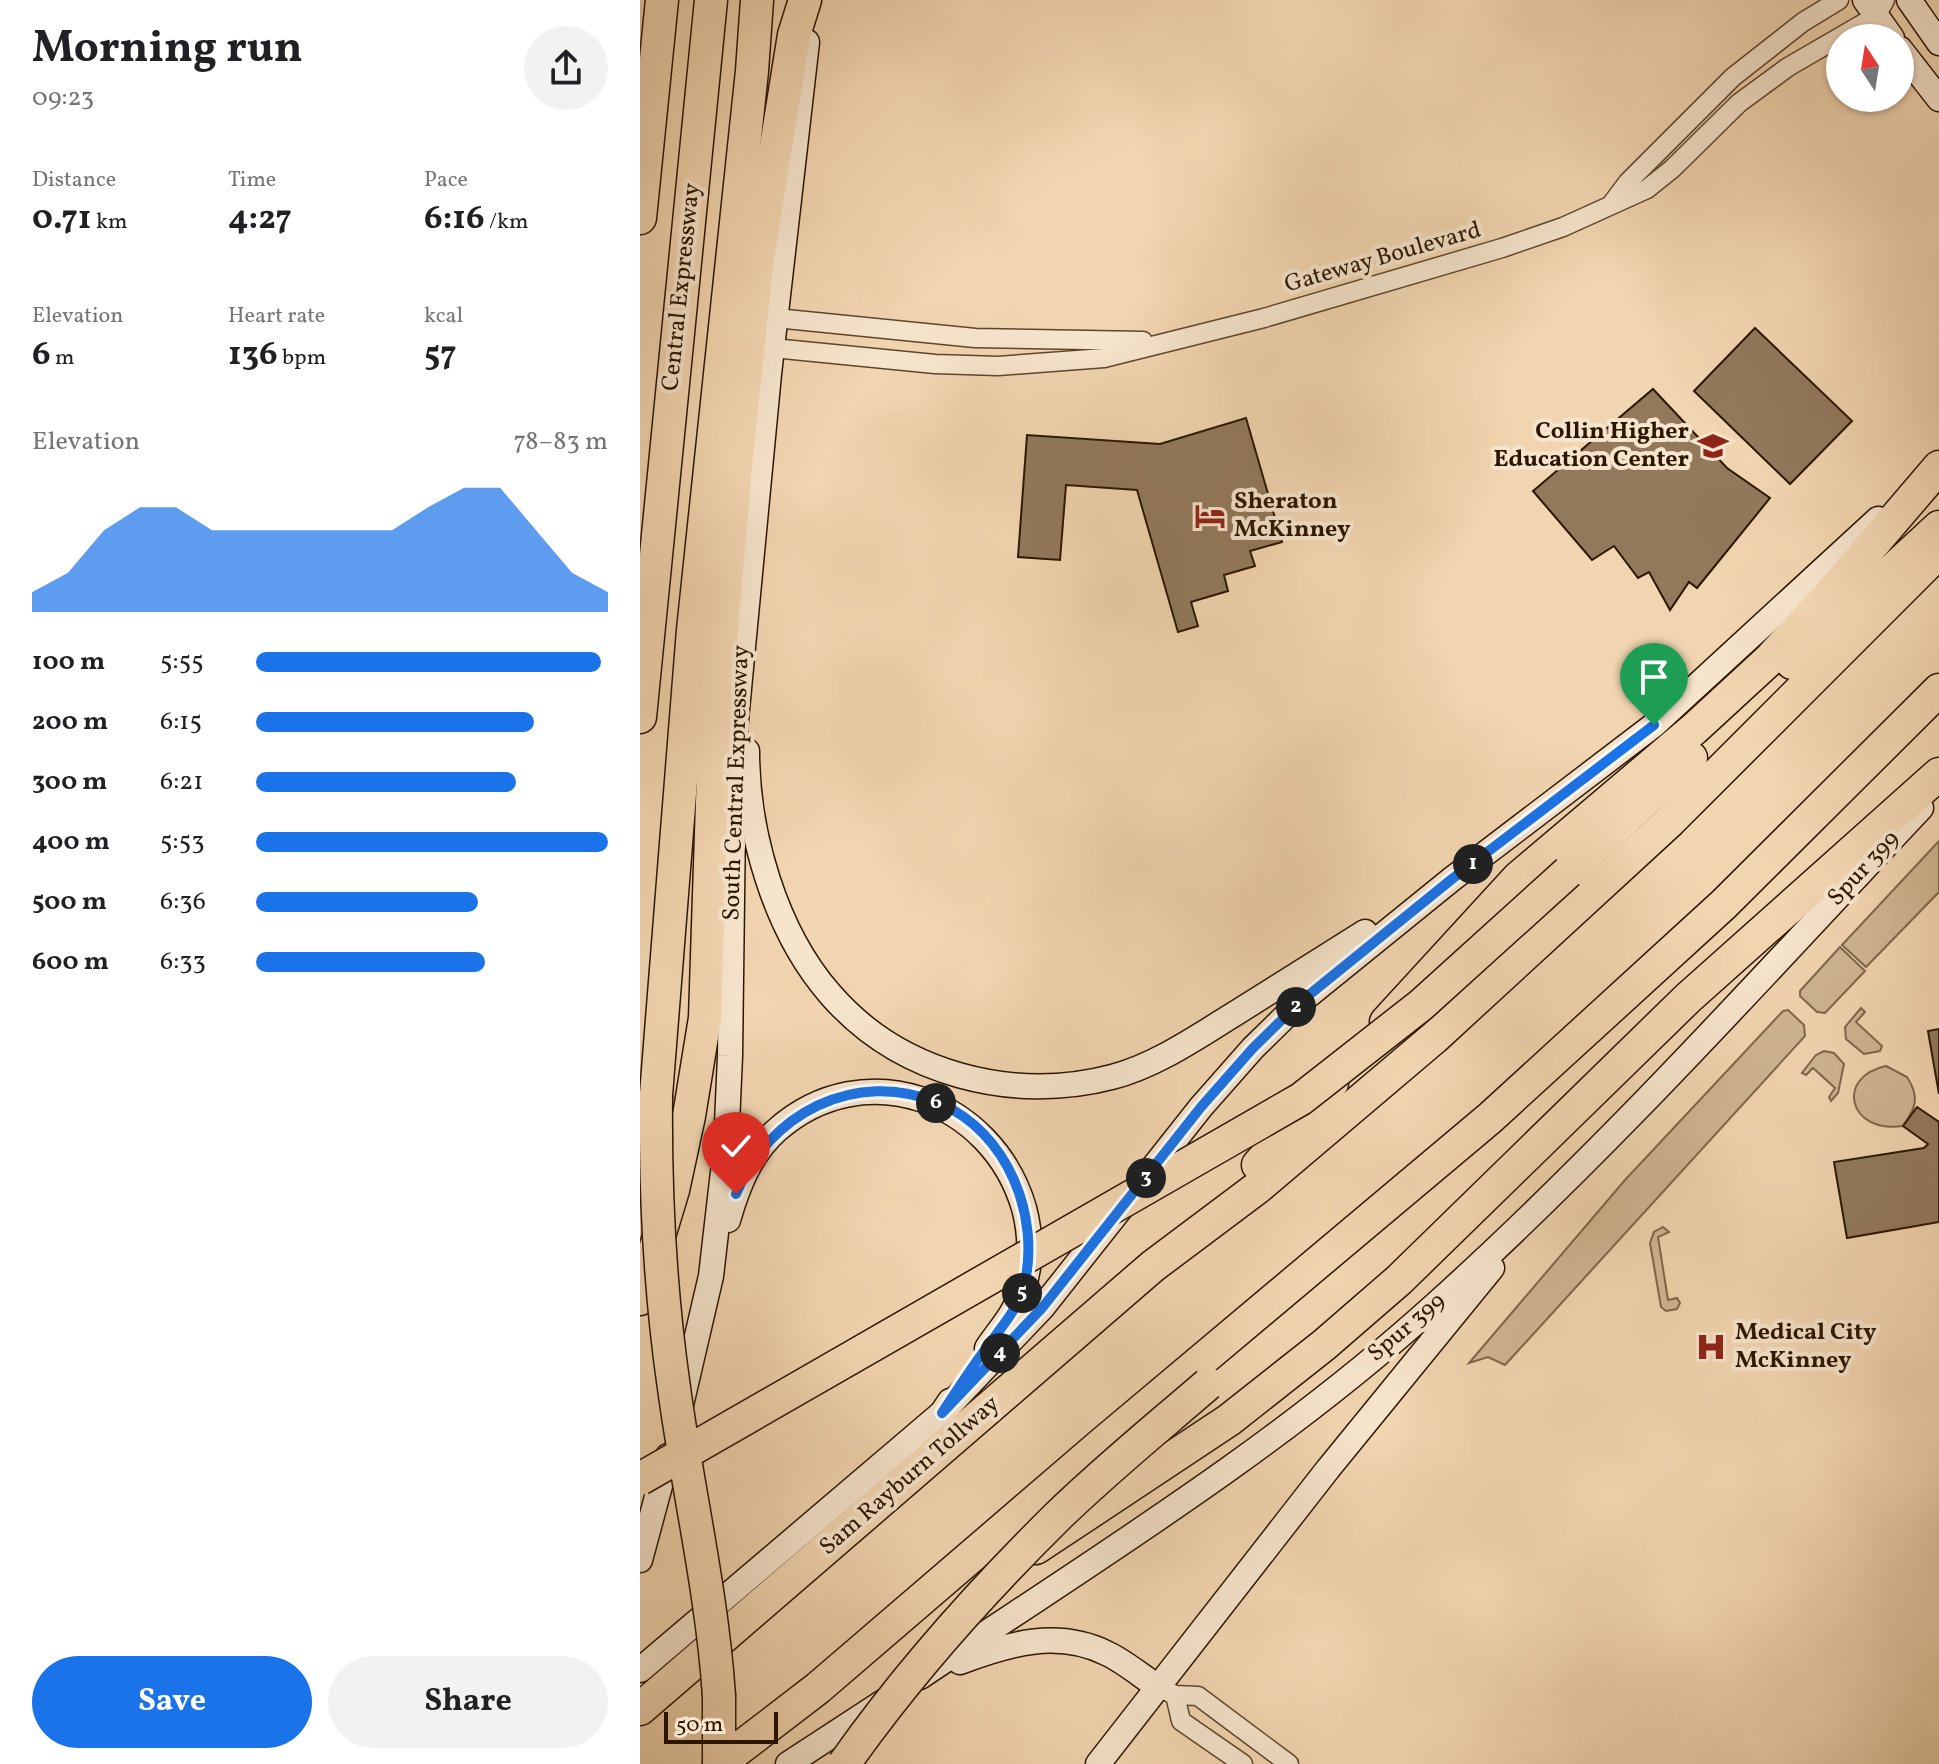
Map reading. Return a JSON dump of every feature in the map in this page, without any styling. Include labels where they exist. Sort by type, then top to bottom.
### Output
[{"type":"highway","points":[[646,0],[655,66]]},
{"type":"highway","name":"Central Expressway","points":[[640,218],[662,0]]},
{"type":"highway","name":"Central Expressway","points":[[640,717],[711,0]]},
{"type":"highway","points":[[719,1764],[717,1662],[674,1392],[661,1280],[656,1095],[693,630],[743,165],[757,0]]},
{"type":"highway","points":[[743,165],[778,0]]},
{"type":"highway","points":[[640,1299],[673,1190],[705,1018],[715,711],[736,466],[757,264],[794,35],[808,0]]},
{"type":"highway","points":[[1153,1266],[1278,1145],[1506,889],[1694,729],[1769,660],[1832,592],[1939,465]]},
{"type":"highway","points":[[640,1479],[1301,1099],[1421,1005],[1939,527]]},
{"type":"highway","name":"Sam Rayburn Tollway","points":[[640,1709],[1153,1266],[1257,1188],[1379,1087],[1670,821],[1939,552]]},
{"type":"highway","points":[[719,1764],[818,1688],[1478,1128],[1724,904],[1939,690]]},
{"type":"highway","points":[[818,1688],[1153,1472],[1229,1420],[1324,1345],[1472,1211],[1688,998],[1939,774]]},
{"type":"highway","points":[[844,1764],[916,1670],[1057,1516],[1208,1384],[1419,1208],[1598,1044],[1664,981],[1724,904]]},
{"type":"main road","name":"South Central Expressway","points":[[640,1560],[711,1276],[726,1146],[733,757],[808,0]]},
{"type":"main road","points":[[1909,0],[1939,43]]},
{"type":"main road","points":[[1876,5],[1885,24]]},
{"type":"main road","points":[[1914,67],[1939,99]]},
{"type":"main road","points":[[640,1670],[942,1413],[1042,1308],[1201,1107],[1253,1048],[1342,967],[1654,725],[1939,465]]},
{"type":"main road","points":[[739,678],[748,713],[747,758],[757,834],[783,917],[803,957],[830,995],[863,1025],[905,1054],[947,1072],[985,1083],[1028,1087],[1070,1086],[1114,1076],[1152,1062],[1452,879]]},
{"type":"main road","name":"Spur 399","points":[[788,1764],[1163,1517],[1291,1424],[1434,1307],[1682,1062],[1939,788]]},
{"type":"main road","points":[[711,1276],[745,1171],[776,1131],[803,1111],[833,1099],[864,1093],[898,1094],[939,1103],[970,1123],[1006,1165],[1026,1216],[1030,1250],[1023,1289],[1010,1317],[942,1413]]},
{"type":"main road","points":[[1098,1764],[1167,1691],[1550,1195]]},
{"type":"main road","points":[[923,1674],[1019,1643],[1050,1639],[1078,1642],[1107,1653],[1167,1691]]},
{"type":"street","name":"Gateway Boulevard","points":[[1611,204],[1628,182],[1733,77],[1803,22],[1839,0]]},
{"type":"street","name":"Gateway Boulevard","points":[[773,348],[935,364],[998,366],[1104,358],[1264,318],[1502,248],[1563,227],[1647,189],[1672,169],[1739,103],[1876,5]]},
{"type":"street","name":"Gateway Boulevard","points":[[776,318],[975,338],[1162,342]]},
{"type":"street","points":[[1167,1691],[1181,1721],[1243,1764]]},
{"type":"street","points":[[1167,1691],[1198,1696],[1289,1764]]},
{"type":"shaded area","points":[[1939,841],[1939,892],[1866,967],[1842,945]]},
{"type":"shaded area","points":[[1840,947],[1865,971],[1825,1013],[1817,1012],[1800,996],[1800,991]]},
{"type":"shaded area","points":[[1861,1008],[1865,1012],[1856,1022],[1882,1046],[1880,1051],[1864,1054],[1846,1039],[1845,1027]]},
{"type":"shaded area","points":[[1788,1010],[1804,1025],[1805,1036],[1505,1365],[1488,1357],[1469,1363],[1625,1180],[1783,1011]]},
{"type":"shaded area","points":[[1824,1051],[1834,1053],[1844,1064],[1838,1093],[1831,1101],[1829,1097],[1835,1088],[1813,1068],[1806,1075],[1802,1073],[1816,1055]]},
{"type":"shaded area","points":[[1886,1066],[1907,1077],[1914,1091],[1915,1102],[1903,1126],[1870,1122],[1855,1103],[1854,1092],[1859,1081],[1870,1072]]},
{"type":"shaded area","points":[[1663,1227],[1669,1232],[1658,1237],[1668,1300],[1677,1298],[1680,1303],[1677,1309],[1666,1311],[1661,1307],[1650,1243],[1654,1232]]},
{"type":"building","points":[[1755,328],[1852,421],[1790,484],[1694,391]]},
{"type":"building","points":[[1653,389],[1727,468],[1770,498],[1697,588],[1689,582],[1670,610],[1649,572],[1638,578],[1614,546],[1592,560],[1533,491]]},
{"type":"building","name":"Sheraton McKinney","points":[[1246,418],[1282,542],[1250,551],[1255,566],[1224,575],[1228,591],[1191,602],[1198,626],[1178,632],[1137,490],[1066,485],[1060,560],[1018,557],[1027,435],[1160,444]]},
{"type":"building","points":[[1939,1029],[1939,1094],[1928,1031]]},
{"type":"building","points":[[1917,1107],[1939,1122],[1939,1222],[1847,1238],[1834,1162],[1924,1148],[1928,1144],[1903,1126]]},
{"type":"place","name":"Collin Higher Education Center","points":[[1713,446]]},
{"type":"place","name":"Sheraton McKinney","points":[[1210,516]]},
{"type":"place","name":"Medical City McKinney","points":[[1711,1347]]},
{"type":"route","points":[[736,1194],[755,1154],[776,1131],[803,1111],[833,1099],[864,1093],[898,1094],[939,1103],[970,1123],[989,1142],[1006,1165],[1019,1191],[1030,1250],[1023,1289],[1010,1317],[942,1413],[1042,1308],[1201,1107],[1253,1048],[1299,1003],[1452,879],[1654,725]]}]
